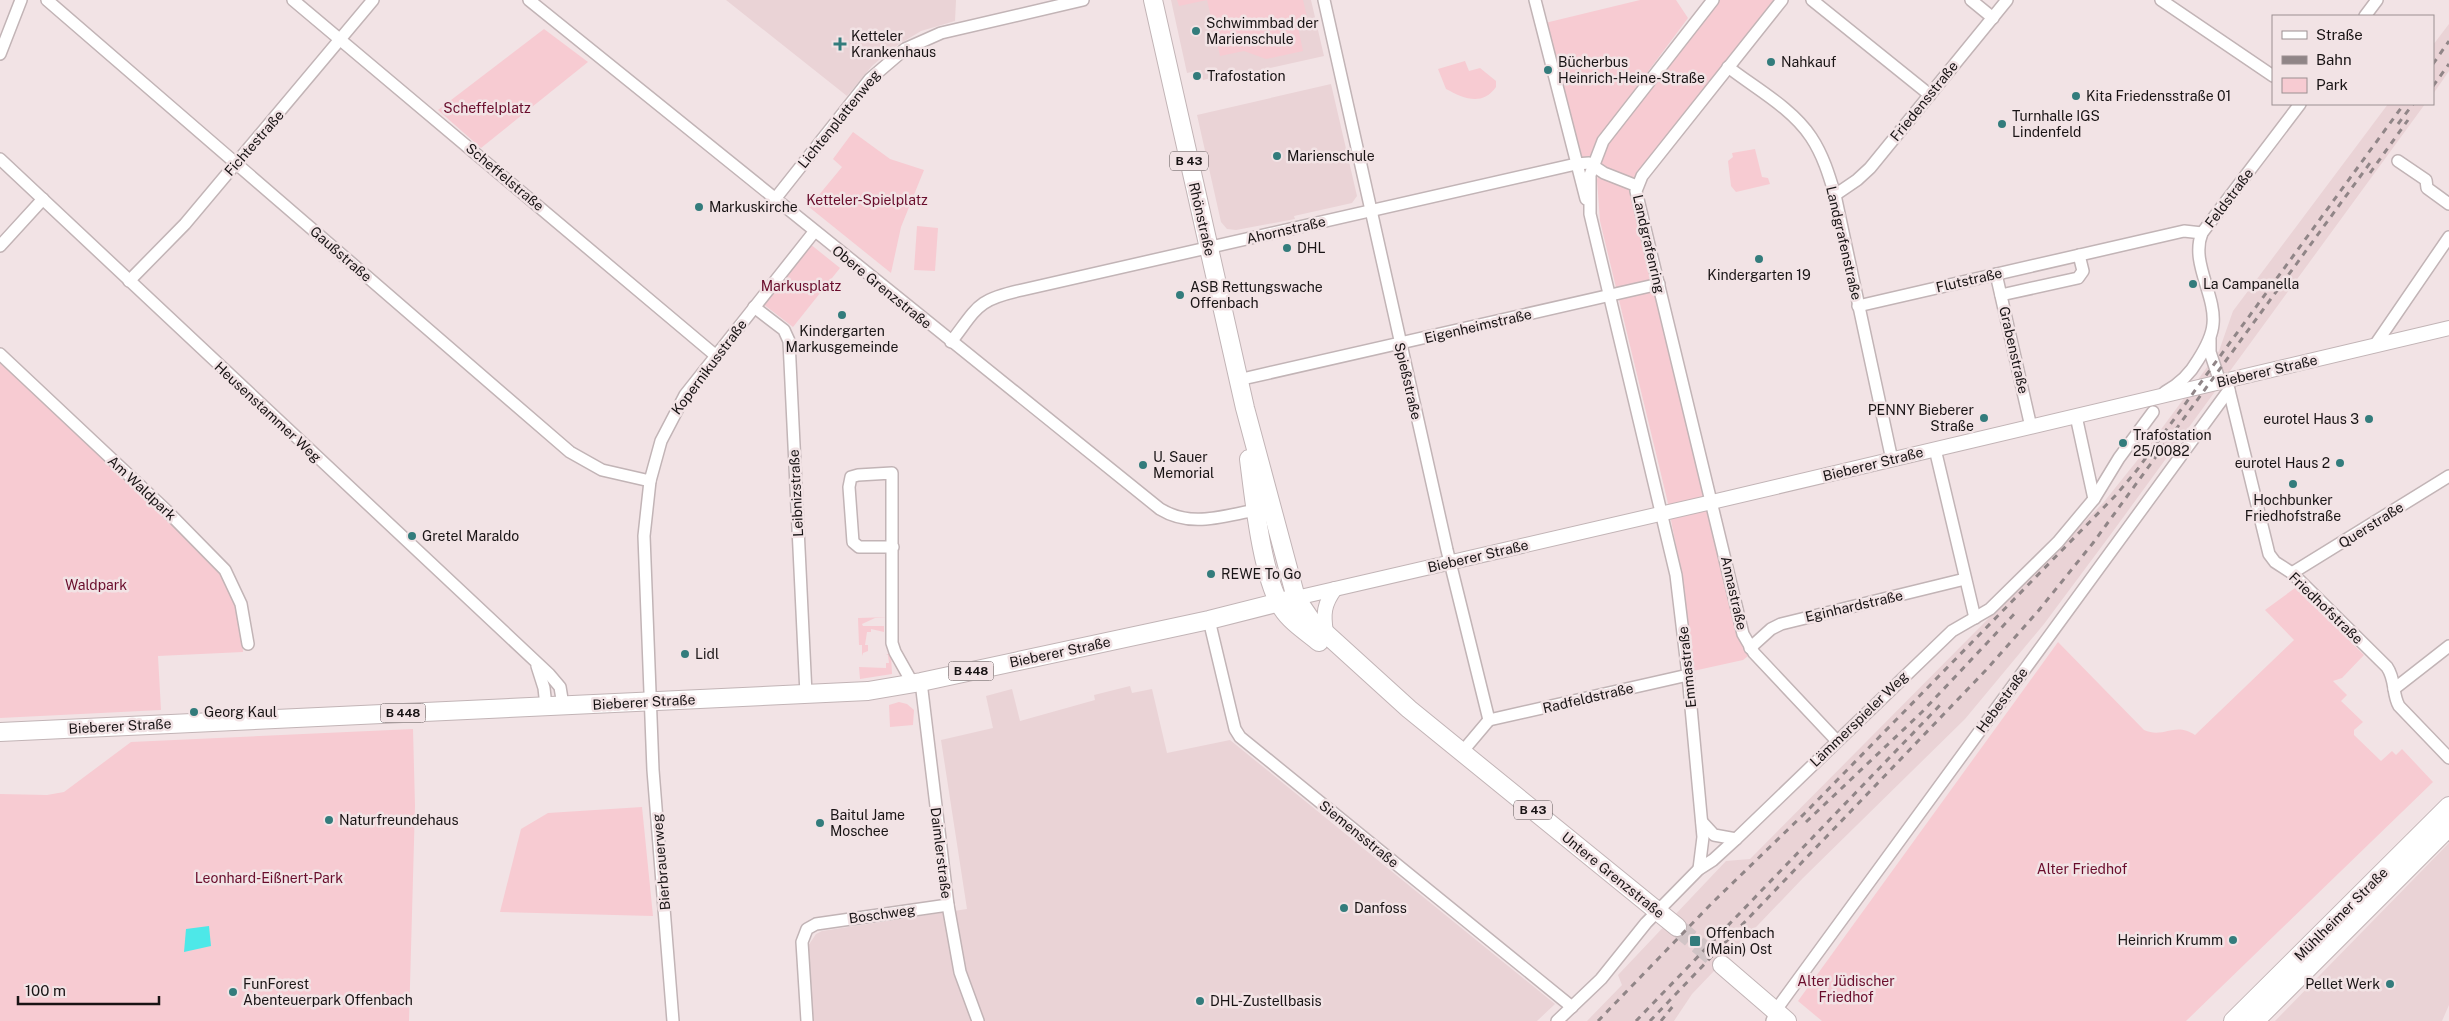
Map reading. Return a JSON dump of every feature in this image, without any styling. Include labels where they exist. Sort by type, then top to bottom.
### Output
[{"type":"main road","name":"Rhönstraße","points":[[1153,0],[1287,600]]},
{"type":"main road","name":"Rhönstraße","points":[[1245,408],[1256,510],[1273,589],[1287,600]]},
{"type":"main road","name":"Bieberer Straße","points":[[0,732],[868,691],[917,683],[1209,620],[1287,600]]},
{"type":"main road","name":"Untere Grenzstraße","points":[[1287,600],[1326,632],[1409,709]]},
{"type":"main road","name":"Untere Grenzstraße","points":[[1287,600],[1286,614],[1301,627],[1351,667],[1409,709],[1677,928]]},
{"type":"main road","name":"Mühlheimer Straße","points":[[2234,1021],[2448,812]]},
{"type":"main road","name":"Mühlheimer Straße","points":[[2255,1021],[2448,812]]},
{"type":"main road","points":[[1722,964],[1778,1017]]},
{"type":"street","points":[[0,54],[21,0]]},
{"type":"street","name":"Gaußstraße","points":[[47,0],[570,452],[602,470],[650,481]]},
{"type":"street","name":"Scheffelstraße","points":[[293,0],[715,355]]},
{"type":"street","name":"Fichtestraße","points":[[129,281],[185,224],[373,0]]},
{"type":"street","name":"Obere Grenzstraße","points":[[528,0],[814,232],[1166,513],[1188,520],[1200,521],[1256,510]]},
{"type":"street","name":"Lichtenplattenweg","points":[[775,199],[870,79],[899,52],[929,37],[1046,4],[1083,0]]},
{"type":"street","name":"Spießstraße","points":[[1324,0],[1400,344],[1450,562],[1489,720]]},
{"type":"street","points":[[1535,0],[1576,164],[1590,206],[1662,514]]},
{"type":"street","points":[[1590,206],[1593,165],[1603,141],[1712,0]]},
{"type":"street","name":"Landgrafenring","points":[[1712,502],[1636,196],[1636,186],[1782,0]]},
{"type":"street","points":[[1812,0],[1930,95]]},
{"type":"street","points":[[1971,0],[1993,18]]},
{"type":"street","name":"Friedensstraße","points":[[1835,195],[1857,180],[1870,168],[2007,0]]},
{"type":"street","points":[[2161,0],[2178,5],[2272,75]]},
{"type":"street","points":[[2366,15],[2378,0]]},
{"type":"street","name":"Landgrafenstraße","points":[[1728,67],[1803,126],[1824,160],[1835,195],[1892,460]]},
{"type":"street","name":"Feldstraße","points":[[2225,384],[2210,352],[2213,318],[2199,252],[2202,233],[2299,105]]},
{"type":"street","name":"Heusenstammer Weg","points":[[0,159],[560,687],[554,706]]},
{"type":"street","points":[[2398,161],[2426,180],[2427,188],[2449,204]]},
{"type":"street","name":"Ahornstraße","points":[[951,342],[979,305],[994,296],[1586,162],[1604,173],[1636,186]]},
{"type":"street","points":[[0,246],[43,199]]},
{"type":"street","name":"Flutstraße","points":[[1858,306],[2184,231],[2202,233]]},
{"type":"street","name":"Kopernikusstraße","points":[[652,702],[645,520],[650,481],[658,449],[671,419],[689,389],[814,232]]},
{"type":"street","points":[[2374,345],[2449,237]]},
{"type":"street","name":"Flutstraße","points":[[2001,295],[2078,278],[2083,271],[2079,255]]},
{"type":"street","name":"Grabenstraße","points":[[1996,274],[2031,427]]},
{"type":"street","name":"Eigenheimstraße","points":[[1238,380],[1659,284]]},
{"type":"street","name":"Leibnizstraße","points":[[754,307],[784,330],[789,341],[806,694]]},
{"type":"street","name":"Bieberer Straße","points":[[1287,600],[1662,514],[2154,397],[2225,384],[2374,345],[2449,328]]},
{"type":"street","name":"Feldstraße","points":[[2154,397],[2171,389],[2188,375],[2204,351],[2211,334]]},
{"type":"street","name":"Am Waldpark","points":[[0,354],[166,510],[225,570],[241,604],[248,644]]},
{"type":"street","name":"Friedhofstraße","points":[[2225,384],[2269,554],[2275,562],[2292,573],[2387,667],[2392,676],[2399,706],[2449,758]]},
{"type":"street","name":"Hebestraße","points":[[1778,1017],[2225,384]]},
{"type":"street","name":"Lämmerspieler Weg","points":[[1557,1021],[1601,979],[1658,911],[1699,868],[1713,860],[1736,839],[1836,740],[1952,631],[1987,612],[2058,542],[2094,499],[2119,458],[2153,412]]},
{"type":"street","points":[[2076,416],[2094,499]]},
{"type":"street","points":[[1935,449],[1974,618]]},
{"type":"street","points":[[893,547],[858,547],[853,542],[849,487],[851,478],[858,475],[892,473],[893,547],[892,643],[895,652],[917,683]]},
{"type":"street","name":"Querstraße","points":[[2292,573],[2449,476]]},
{"type":"street","name":"Annastraße","points":[[1712,502],[1743,634],[1750,648],[1836,740]]},
{"type":"street","name":"Emmastraße","points":[[1662,514],[1678,588],[1688,675],[1702,822],[1703,846],[1699,868]]},
{"type":"street","name":"Eginhardstraße","points":[[1750,648],[1767,632],[1781,624],[1965,579]]},
{"type":"street","points":[[1326,632],[1324,611],[1326,601],[1334,589]]},
{"type":"street","name":"Siemensstraße","points":[[1209,620],[1236,729],[1240,737],[1572,1006]]},
{"type":"street","points":[[2394,689],[2449,646]]},
{"type":"street","name":"Heusenstammer Weg","points":[[536,664],[544,688],[554,706]]},
{"type":"street","name":"Radfeldstraße","points":[[1489,720],[1688,675]]},
{"type":"street","name":"Daimlerstraße","points":[[917,683],[948,905],[960,972],[978,1021]]},
{"type":"street","name":"Bierbrauerweg","points":[[652,702],[654,770],[673,1021]]},
{"type":"street","points":[[1462,752],[1489,720]]},
{"type":"street","points":[[1702,822],[1714,835],[1736,839]]},
{"type":"street","name":"Boschweg","points":[[807,1021],[802,937],[807,929],[816,924],[948,905]]},
{"type":"shaded area","name":"Ketteler Krankenhaus","points":[[726,0],[956,0],[955,21],[921,31],[893,48],[872,66],[847,96]]},
{"type":"shaded area","points":[[1171,0],[1311,0],[1324,56],[1243,74],[1242,70],[1203,80],[1201,70],[1187,73]]},
{"type":"shaded area","points":[[2449,24],[2449,71],[2434,93],[2434,44]]},
{"type":"shaded area","name":"Marienschule","points":[[1331,84],[1357,196],[1352,203],[1294,216],[1295,219],[1236,230],[1227,229],[1221,222],[1197,115]]},
{"type":"shaded area","points":[[2387,105],[2424,105],[2044,624],[1965,719],[1803,878],[1692,994],[1674,1021],[1587,1021],[1622,985],[1618,975],[1726,861],[1750,859],[2103,503],[2148,447],[2219,351],[2233,311]]},
{"type":"shaded area","points":[[1130,686],[1132,693],[1152,689],[1167,753],[1230,740],[1555,1004],[1537,1021],[812,1021],[807,952],[808,946],[816,934],[822,931],[967,909],[941,740],[993,728],[986,696],[1012,689],[1020,721],[1095,700],[1094,695]]},
{"type":"shaded area","points":[[2449,843],[2449,1005],[2442,1021],[2275,1021]]},
{"type":"green space","points":[[1177,0],[1207,0],[1179,6]]},
{"type":"green space","points":[[1207,0],[1303,0],[1308,21],[1301,22],[1302,26],[1298,27],[1303,51],[1266,59],[1244,51],[1220,56]]},
{"type":"green space","points":[[1640,0],[1676,0],[1688,18],[1617,113],[1598,141],[1592,155],[1584,159],[1580,158],[1545,23]]},
{"type":"green space","points":[[1719,0],[1778,0],[1636,177],[1631,191],[1737,635],[1748,656],[1743,660],[1693,671],[1684,588],[1667,499],[1600,221],[1597,180],[1604,150],[1620,124]]},
{"type":"green space","name":"Scheffelplatz","points":[[544,29],[588,62],[481,148],[438,110]]},
{"type":"green space","points":[[1465,61],[1469,71],[1480,68],[1496,81],[1496,87],[1491,93],[1479,99],[1472,99],[1446,89],[1438,69]]},
{"type":"green space","name":"Ketteler-Spielplatz","points":[[853,132],[890,159],[924,170],[901,227],[891,273],[809,207],[842,167],[833,159]]},
{"type":"green space","points":[[1755,149],[1762,177],[1768,178],[1770,184],[1736,192],[1731,186],[1728,161],[1733,157],[1732,153]]},
{"type":"green space","points":[[917,226],[938,228],[935,271],[914,270]]},
{"type":"green space","name":"Markusplatz","points":[[810,244],[840,268],[793,327],[763,304]]},
{"type":"green space","name":"Waldpark","points":[[0,361],[210,561],[232,593],[239,615],[243,652],[158,656],[161,710],[0,718]]},
{"type":"green space","name":"Alter Friedhof","points":[[2295,588],[2364,655],[2342,678],[2333,681],[2347,695],[2341,701],[2363,722],[2354,730],[2354,735],[2381,761],[2392,751],[2396,755],[2402,749],[2433,782],[2186,1021],[1822,1021],[1798,1001],[2058,642],[2144,730],[2158,733],[2181,730],[2195,735],[2294,640],[2265,610]]},
{"type":"green space","points":[[890,617],[875,618],[862,624],[863,626],[884,626],[884,632],[871,629],[871,632],[867,632],[865,645],[868,645],[868,651],[863,653],[862,656],[862,645],[859,645],[858,618]]},
{"type":"green space","points":[[886,654],[891,654],[892,674],[860,679],[859,667],[886,668],[886,663],[889,663],[888,655]]},
{"type":"green space","points":[[899,702],[907,704],[914,710],[913,725],[890,727],[889,705]]},
{"type":"green space","name":"Leonhard-Eißnert-Park","points":[[413,729],[415,806],[409,1021],[0,1021],[0,794],[47,795],[64,792],[131,742]]},
{"type":"green space","points":[[642,807],[653,916],[500,912],[521,829],[548,813]]},
{"type":"water","points":[[209,926],[211,946],[184,952],[186,929]]},
{"type":"tunnel","points":[[1677,927],[1722,965]]},
{"type":"railway","points":[[2434,63],[2449,41]]},
{"type":"railway","points":[[2434,85],[2449,64]]},
{"type":"railway","points":[[1598,1021],[1713,902],[1805,813],[2116,495],[2137,470],[2403,105]]},
{"type":"railway","points":[[2398,124],[2412,105]]},
{"type":"railway","points":[[2370,173],[2408,120]]},
{"type":"railway","points":[[1650,1021],[1986,670],[2039,610],[2093,543],[2370,163]]},
{"type":"railway","points":[[1806,822],[1922,712],[2018,610]]},
{"type":"railway","points":[[1636,1021],[1943,702]]},
{"type":"railway","points":[[1661,1021],[1673,1006]]},
{"type":"place","name":"Schwimmbad der Marienschule","points":[[1196,31]]},
{"type":"place","name":"Ketteler Krankenhaus","points":[[840,44]]},
{"type":"place","name":"Nahkauf","points":[[1771,62]]},
{"type":"place","name":"Bücherbus Heinrich-Heine-Straße","points":[[1548,70]]},
{"type":"place","name":"Trafostation","points":[[1197,76]]},
{"type":"place","name":"Kita Friedensstraße 01","points":[[2076,96]]},
{"type":"place","name":"Turnhalle IGS Lindenfeld","points":[[2002,124]]},
{"type":"place","name":"Marienschule","points":[[1277,156]]},
{"type":"place","name":"Markuskirche","points":[[699,207]]},
{"type":"place","name":"DHL","points":[[1287,248]]},
{"type":"place","name":"Kindergarten 19","points":[[1759,259]]},
{"type":"place","name":"La Campanella","points":[[2193,284]]},
{"type":"place","name":"ASB Rettungswache Offenbach","points":[[1180,295]]},
{"type":"place","name":"Kindergarten Markusgemeinde","points":[[842,315]]},
{"type":"place","name":"PENNY Bieberer Straße","points":[[1984,418]]},
{"type":"place","name":"eurotel Haus 3","points":[[2369,419]]},
{"type":"place","name":"Trafostation 25/0082","points":[[2123,443]]},
{"type":"place","name":"eurotel Haus 2","points":[[2340,463]]},
{"type":"place","name":"U. Sauer Memorial","points":[[1143,465]]},
{"type":"place","name":"Hochbunker Friedhofstraße","points":[[2293,484]]},
{"type":"place","name":"Gretel Maraldo","points":[[412,536]]},
{"type":"place","name":"REWE To Go","points":[[1211,574]]},
{"type":"place","name":"Lidl","points":[[685,654]]},
{"type":"place","name":"Georg Kaul","points":[[194,712]]},
{"type":"place","name":"Naturfreundehaus","points":[[329,820]]},
{"type":"place","name":"Baitul Jame Moschee","points":[[820,823]]},
{"type":"place","name":"Danfoss","points":[[1344,908]]},
{"type":"place","name":"Heinrich Krumm","points":[[2233,940]]},
{"type":"place","name":"Offenbach (Main) Ost","points":[[1695,941]]},
{"type":"place","name":"Pellet Werk","points":[[2390,984]]},
{"type":"place","name":"FunForest Abenteuerpark Offenbach","points":[[233,992]]},
{"type":"place","name":"DHL-Zustellbasis","points":[[1200,1001]]},
{"type":"park label","name":"Alter Jüdischer Friedhof","points":[[1846,990]]}]
